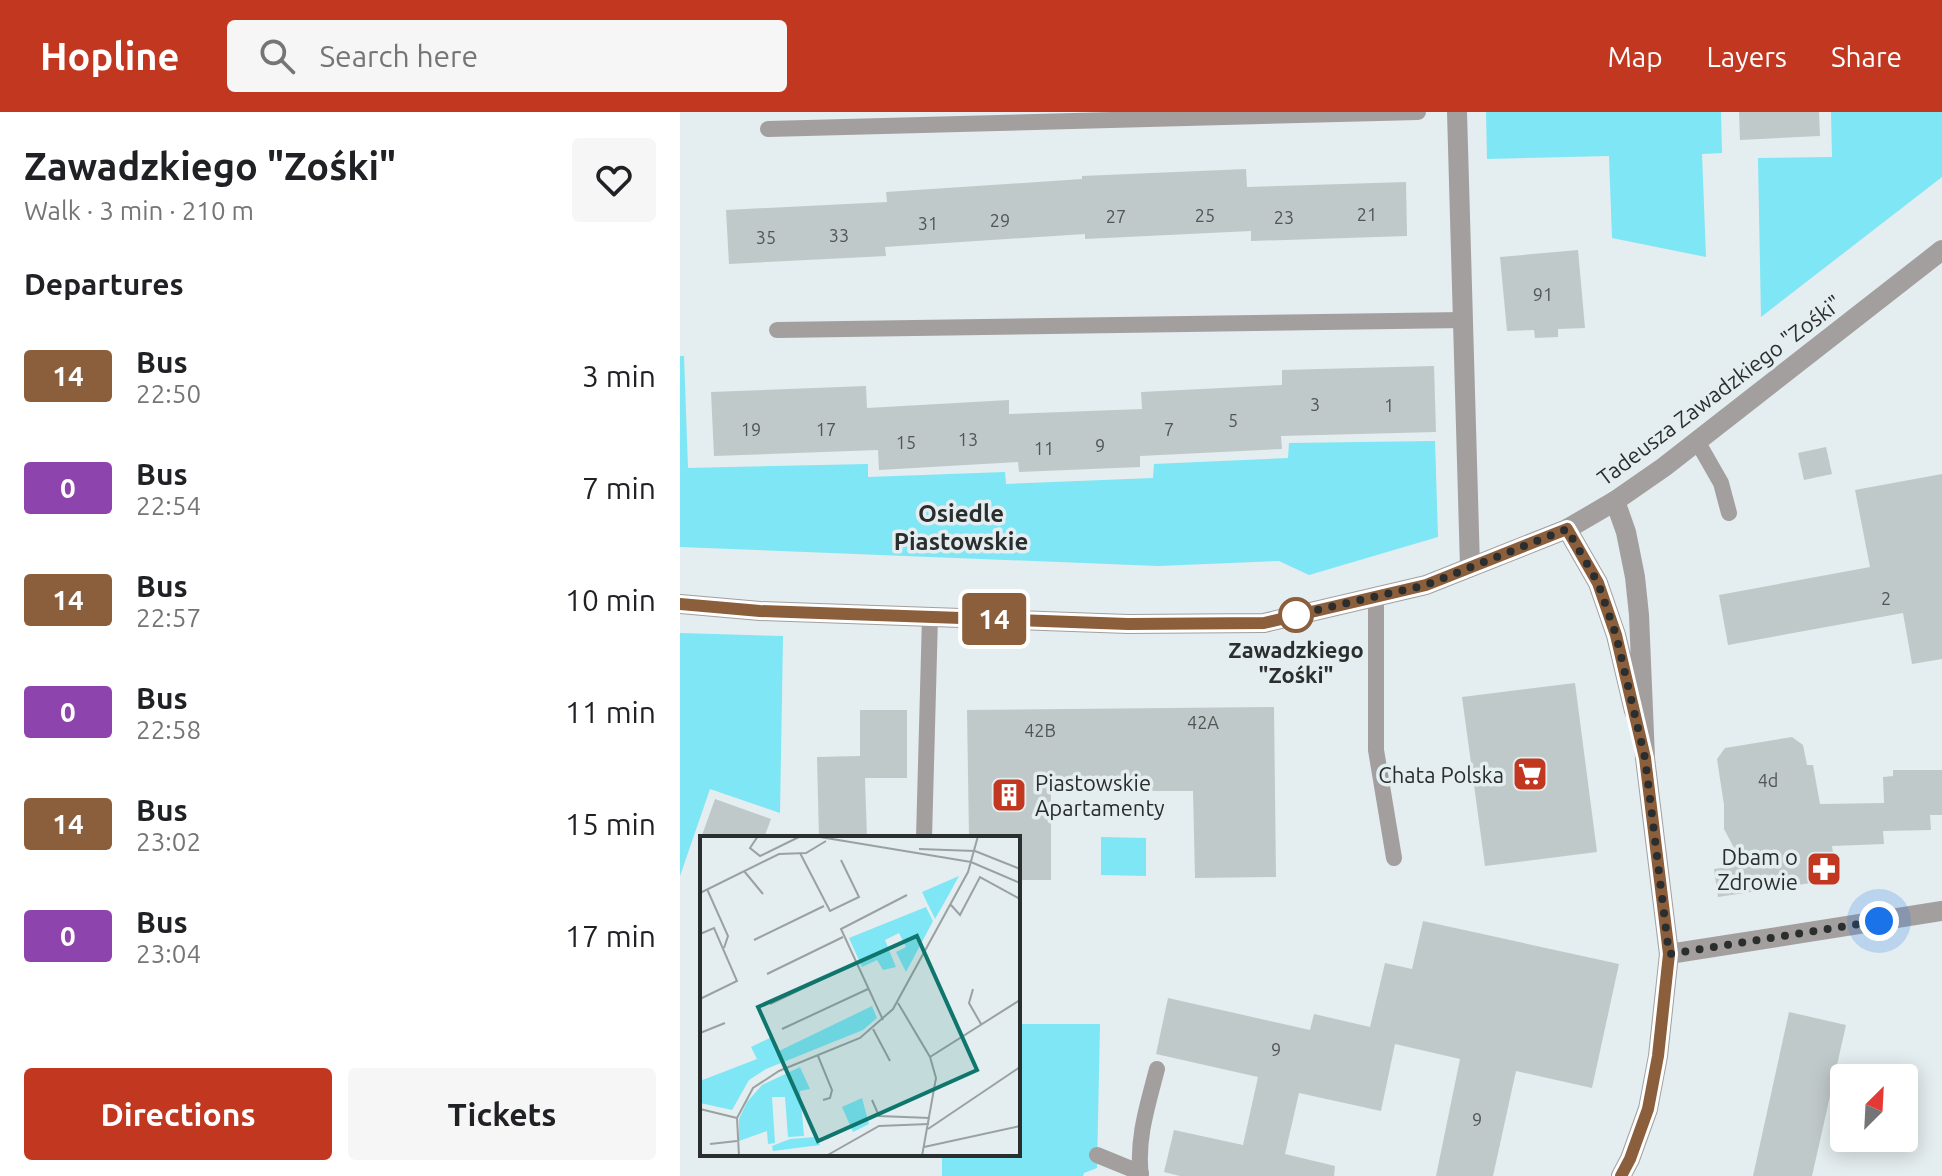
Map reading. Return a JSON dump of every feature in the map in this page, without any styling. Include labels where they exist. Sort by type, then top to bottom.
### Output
[{"type":"street","points":[[1457,112],[1470,567]]},
{"type":"street","name":"Tadeusza Zawadzkiego \"Zośki\"","points":[[680,604],[760,611],[1128,624],[1264,623],[1426,585],[1567,529],[1615,501],[1664,467],[1942,250]]},
{"type":"street","points":[[1615,501],[1626,532],[1635,577],[1645,758],[1669,954],[1658,1056],[1648,1109],[1621,1176]]},
{"type":"street","points":[[1567,529],[1598,583],[1616,635],[1645,758]]},
{"type":"street","points":[[1669,954],[1942,911]]},
{"type":"lane","points":[[768,129],[1418,112]]},
{"type":"lane","points":[[777,330],[1464,320]]},
{"type":"lane","points":[[1697,441],[1721,483],[1729,513]]},
{"type":"lane","points":[[1376,596],[1376,750],[1394,858]]},
{"type":"lane","points":[[924,836],[930,617]]},
{"type":"lane","points":[[1141,1175],[1141,1135],[1157,1069]]},
{"type":"lane","points":[[1097,1155],[1141,1175]]},
{"type":"shaded area","points":[[1486,112],[1721,112],[1722,153],[1702,154],[1706,257],[1612,238],[1609,156],[1487,159]]},
{"type":"shaded area","points":[[1831,112],[1942,112],[1942,177],[1761,317],[1758,158],[1832,157]]},
{"type":"shaded area","points":[[680,356],[684,356],[688,468],[868,464],[868,477],[1005,472],[1006,484],[1153,478],[1154,464],[1288,458],[1289,443],[1435,441],[1438,537],[1309,575],[1279,561],[1158,566],[680,547]]},
{"type":"shaded area","points":[[680,633],[783,636],[780,813],[710,789],[680,876]]},
{"type":"shaded area","points":[[1101,837],[1146,838],[1146,876],[1101,875]]},
{"type":"shaded area","points":[[1020,1024],[1100,1024],[1097,1168],[1083,1176],[942,1176],[942,1156],[1020,1156]]},
{"type":"building","points":[[1739,112],[1819,112],[1820,136],[1740,140]]},
{"type":"building","points":[[1246,169],[1247,187],[1406,182],[1407,236],[1251,241],[1251,231],[1085,239],[1085,234],[885,247],[886,256],[729,264],[726,210],[887,202],[886,192],[1082,179],[1082,176]]},
{"type":"building","points":[[1578,250],[1585,328],[1558,329],[1558,337],[1535,338],[1534,330],[1507,331],[1500,257]]},
{"type":"building","points":[[1434,366],[1436,432],[1281,436],[1282,449],[1140,456],[1140,467],[1019,472],[1018,462],[879,470],[878,450],[714,456],[711,392],[866,386],[867,408],[1009,400],[1009,414],[1142,409],[1141,392],[1282,385],[1282,370]]},
{"type":"building","points":[[1826,447],[1832,474],[1804,480],[1798,453]]},
{"type":"building","points":[[1942,474],[1942,659],[1912,664],[1903,613],[1728,645],[1719,595],[1870,567],[1855,490]]},
{"type":"building","name":"Chata Polska","points":[[1575,683],[1597,852],[1485,866],[1462,697]]},
{"type":"building","name":"Piastowskie Apartamenty","points":[[1274,707],[1276,877],[1195,878],[1193,791],[1051,791],[1051,880],[1020,880],[1020,836],[969,836],[967,710]]},
{"type":"building","points":[[860,710],[907,710],[907,778],[865,778],[867,836],[819,836],[817,757],[860,756]]},
{"type":"building","points":[[1792,737],[1803,745],[1807,765],[1813,765],[1820,804],[1884,803],[1883,777],[1893,776],[1893,770],[1942,770],[1942,815],[1930,815],[1931,830],[1883,831],[1884,844],[1832,846],[1837,879],[1718,897],[1714,869],[1743,865],[1724,829],[1717,759],[1725,748]]},
{"type":"building","points":[[715,799],[771,819],[765,836],[702,836]]},
{"type":"building","points":[[1423,921],[1619,964],[1592,1088],[1516,1071],[1493,1176],[1436,1176],[1460,1059],[1395,1044],[1381,1111],[1299,1093],[1285,1154],[1335,1166],[1334,1176],[1180,1176],[1164,1172],[1174,1130],[1243,1145],[1258,1077],[1156,1054],[1168,998],[1310,1030],[1314,1014],[1370,1027],[1385,963],[1412,969]]},
{"type":"building","points":[[1789,1012],[1846,1025],[1837,1064],[1830,1064],[1830,1096],[1812,1176],[1753,1176]]},
{"type":"bus line","name":"14","points":[[680,604],[760,611],[1128,624],[1264,623],[1426,585],[1567,529],[1598,583],[1616,635],[1645,758],[1669,954],[1658,1056],[1648,1109],[1621,1176]]},
{"type":"place","name":"Zawadzkiego \"Zośki\"","points":[[1296,615]]},
{"type":"place","name":"Chata Polska","points":[[1530,774]]},
{"type":"place","name":"Piastowskie Apartamenty","points":[[1009,795]]},
{"type":"place","name":"Dbam o Zdrowie","points":[[1824,869]]},
{"type":"district","name":"Osiedle Piastowskie","points":[[961,527]]},
{"type":"route","points":[[1296,615],[1286,617],[1426,585],[1567,529],[1598,583],[1616,635],[1645,758],[1669,954],[1879,921]]}]
